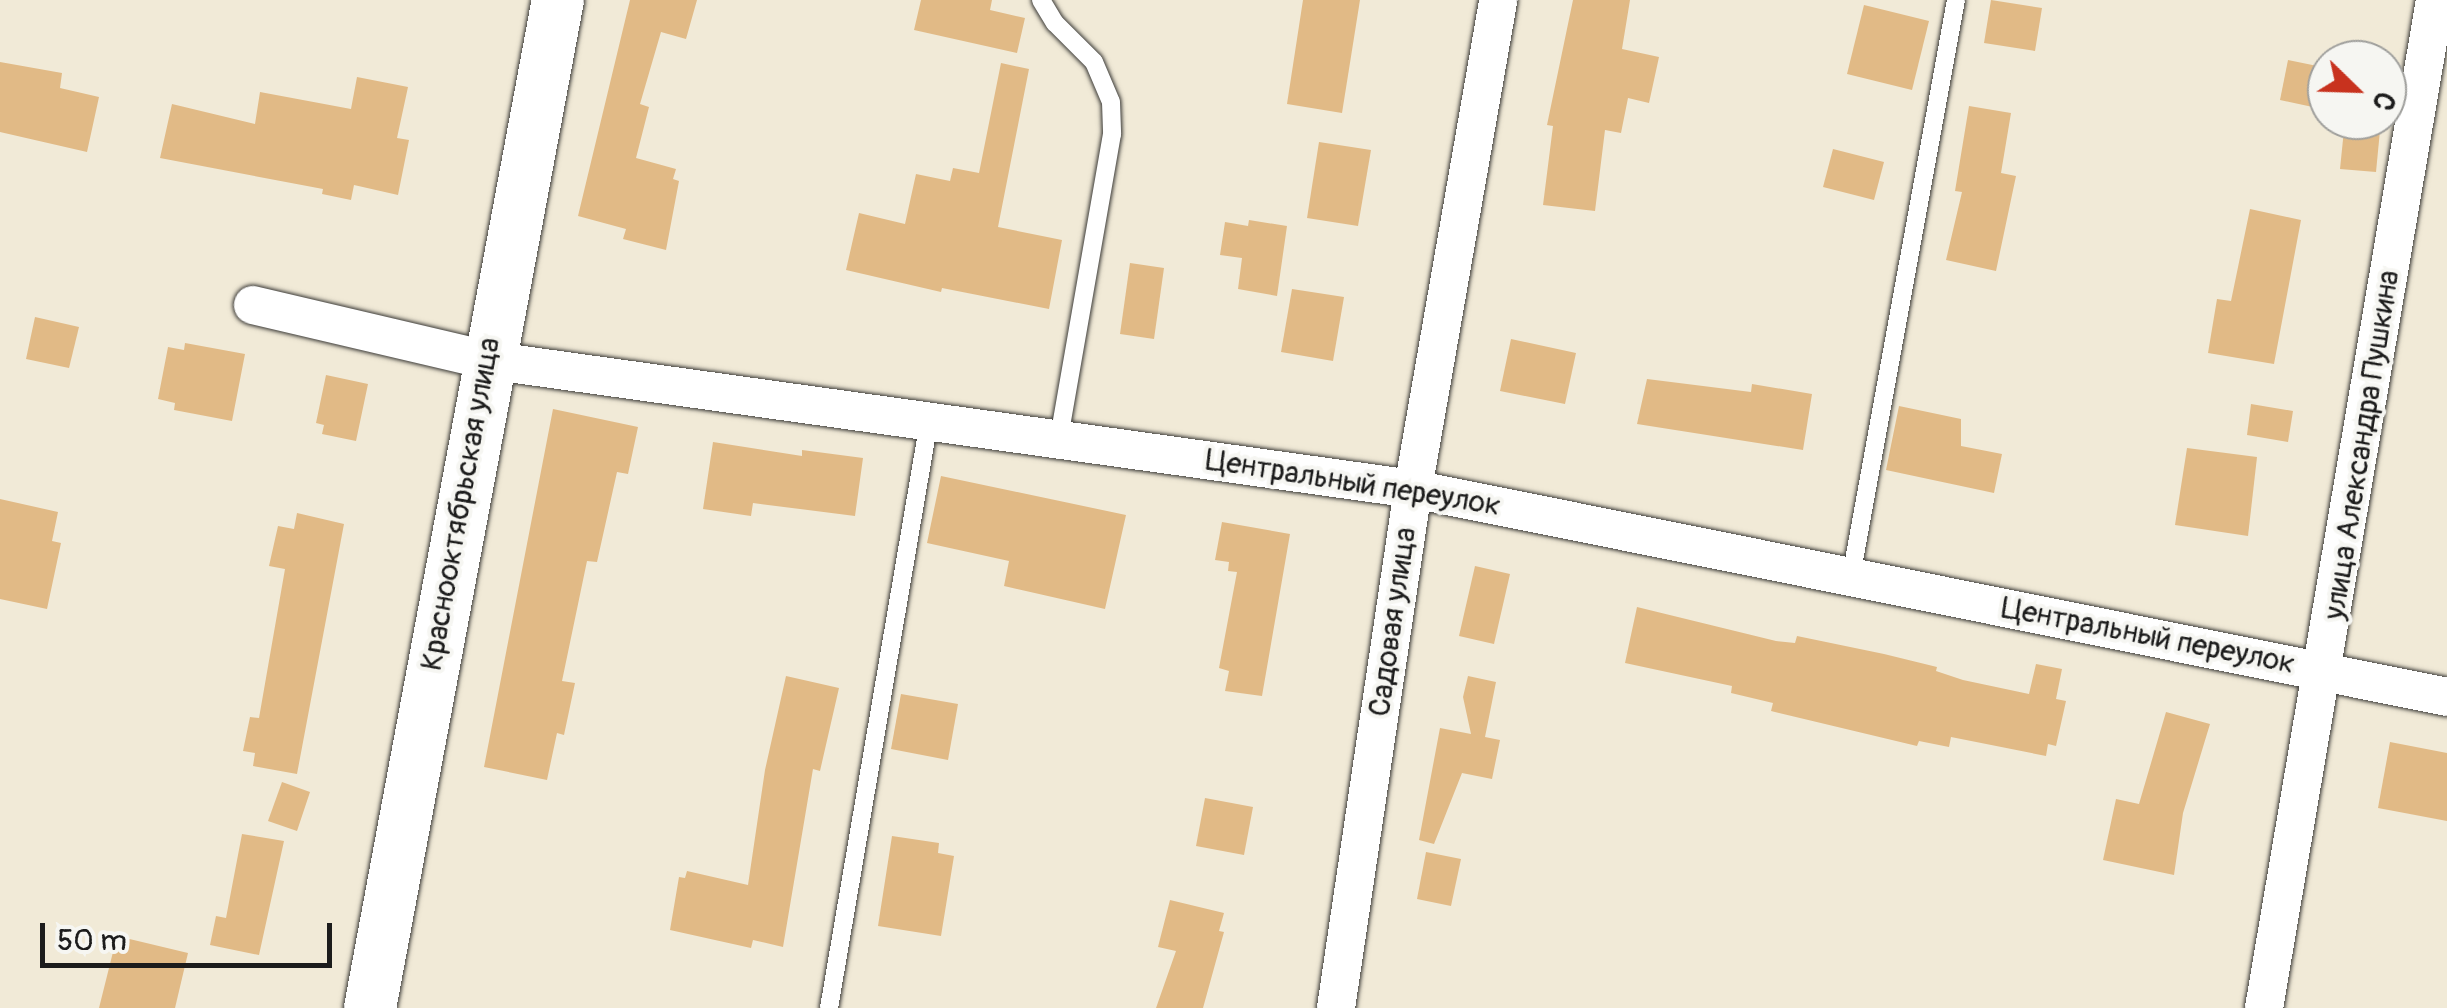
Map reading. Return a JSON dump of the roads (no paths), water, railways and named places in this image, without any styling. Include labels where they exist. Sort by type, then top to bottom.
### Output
[{"type":"main road","name":"Краснооктябрьская улица","points":[[370,1008],[487,360],[558,0]]},
{"type":"street","name":"Садовая улица","points":[[1336,1008],[1412,489],[1498,0]]},
{"type":"street","name":"улица Александра Пушкина","points":[[2264,1008],[2435,0]]},
{"type":"street","name":"Центральный переулок","points":[[253,306],[487,360],[1412,489],[2447,697]]},
{"type":"lane","points":[[1041,0],[1055,23],[1094,62],[1111,102],[1112,134],[1060,438]]},
{"type":"lane","points":[[1851,577],[1956,0]]},
{"type":"lane","points":[[830,1008],[929,421]]}]
